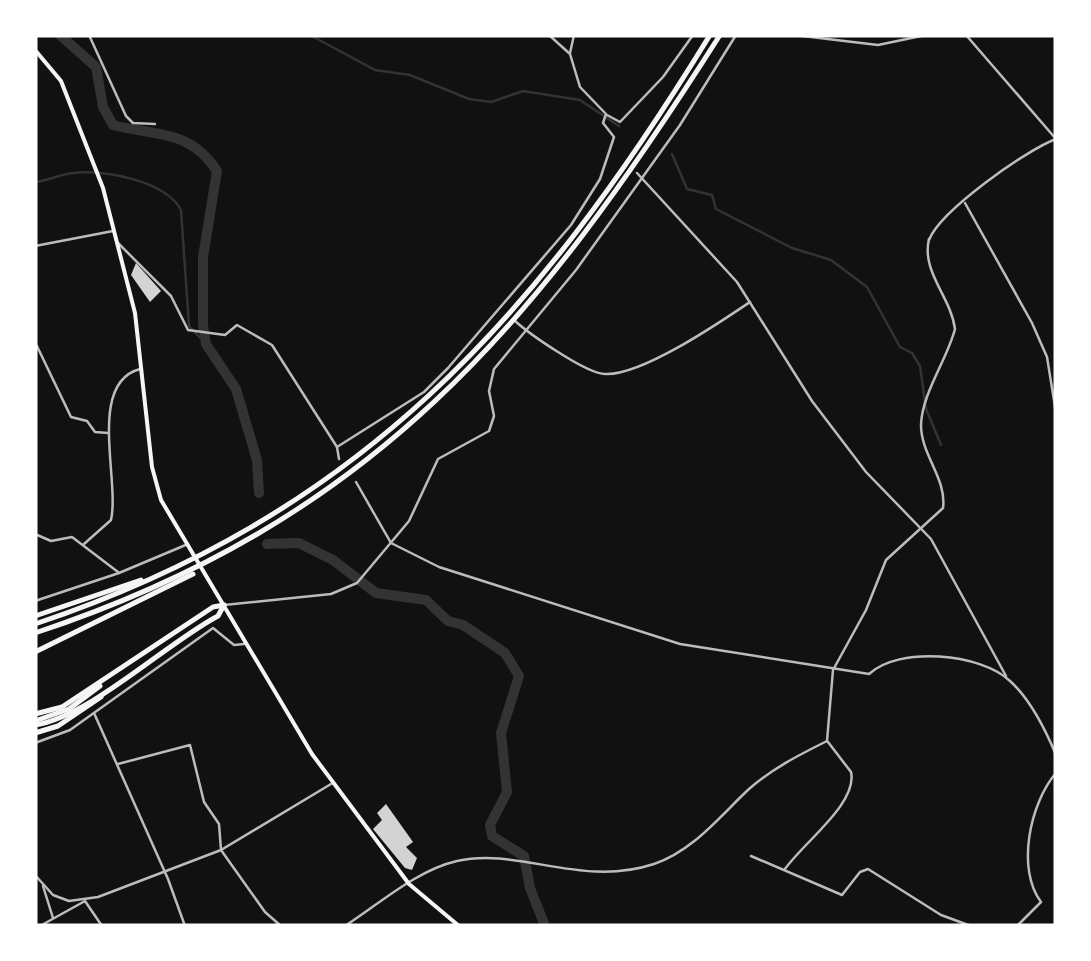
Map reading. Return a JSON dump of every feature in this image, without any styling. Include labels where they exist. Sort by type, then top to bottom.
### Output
[{"type":"highway","points":[[35,620],[166,572],[254,528],[385,438],[448,379],[552,262],[676,90],[710,35]]},
{"type":"highway","points":[[35,652],[111,618],[221,556],[360,468],[467,374],[583,236],[720,35]]},
{"type":"highway","points":[[35,633],[111,607],[221,556]]},
{"type":"highway","points":[[35,720],[62,707],[213,607],[224,606]]},
{"type":"highway","points":[[35,720],[51,722],[82,705],[218,616],[224,606]]},
{"type":"highway","points":[[35,733],[58,726],[159,653]]},
{"type":"main road","points":[[35,50],[60,82],[103,188],[135,314],[156,484],[244,644],[333,783],[409,884],[460,926]]},
{"type":"street","points":[[89,35],[126,116],[133,123],[155,124]]},
{"type":"street","points":[[549,35],[570,54]]},
{"type":"street","points":[[574,35],[570,54],[580,88],[620,122],[663,77],[693,35]]},
{"type":"street","points":[[224,606],[331,594],[364,578],[409,521],[438,459],[454,447],[490,432],[494,416],[490,378],[736,35]]},
{"type":"street","points":[[794,35],[878,46],[926,35]]},
{"type":"street","points":[[785,870],[813,833],[845,805],[852,785],[846,764],[826,741],[833,670],[866,610],[890,552],[938,515],[944,499],[928,459],[921,420],[955,329],[953,314],[930,267],[929,240],[940,221],[1023,152],[1056,139],[966,35]]},
{"type":"street","points":[[337,447],[434,383],[571,226],[590,198],[611,154],[614,137],[602,123],[606,114]]},
{"type":"street","points":[[611,154],[618,159]]},
{"type":"street","points":[[638,176],[751,302],[812,401],[866,472],[922,528],[1006,678],[1046,730],[1056,755]]},
{"type":"street","points":[[964,203],[1047,357],[1056,413]]},
{"type":"street","points":[[35,246],[114,231]]},
{"type":"street","points":[[118,244],[171,296],[192,332],[225,335],[237,325],[272,345],[337,447],[338,459]]},
{"type":"street","points":[[500,308],[527,331],[587,369],[611,374],[686,344],[751,302]]},
{"type":"street","points":[[35,342],[71,418],[87,421],[95,432],[108,433]]},
{"type":"street","points":[[84,544],[111,520],[108,433],[116,387],[126,375],[141,369]]},
{"type":"street","points":[[356,482],[391,543],[439,567],[680,644],[869,674],[892,660],[951,658],[1006,678]]},
{"type":"street","points":[[35,534],[50,541],[72,538],[119,573]]},
{"type":"street","points":[[35,601],[189,546]]},
{"type":"street","points":[[35,743],[56,737],[214,628],[234,646],[244,644]]},
{"type":"street","points":[[94,712],[165,872],[184,926]]},
{"type":"street","points":[[345,926],[436,867],[465,859],[613,873],[666,859],[768,773],[826,741]]},
{"type":"street","points":[[118,764],[190,745],[204,802],[218,824],[216,841],[281,926]]},
{"type":"street","points":[[1017,926],[1041,902],[1032,890],[1026,859],[1046,785],[1056,774]]},
{"type":"street","points":[[40,926],[85,901],[221,850],[333,783]]},
{"type":"street","points":[[750,856],[842,895],[860,872],[868,869],[947,918],[971,926]]},
{"type":"street","points":[[35,876],[53,895],[85,901],[102,926]]},
{"type":"street","points":[[42,886],[53,918]]},
{"type":"street","points":[[944,926],[947,918]]},
{"type":"building","points":[[136,263],[161,291],[150,302],[131,275]]},
{"type":"building","points":[[386,804],[413,842],[406,847],[417,858],[412,870],[405,868],[373,829],[382,820],[377,813]]},
{"type":"waterway","points":[[60,35],[96,67],[103,107],[113,125],[182,140],[195,147],[217,171],[203,257],[203,325],[206,344],[236,389],[257,460],[259,493]]},
{"type":"waterway","points":[[310,35],[375,70],[410,75],[469,99],[491,102],[523,91],[580,100],[619,126]]},
{"type":"waterway","points":[[672,154],[687,189],[712,195],[716,209],[792,248],[831,260],[867,287],[900,347],[912,353],[920,366],[926,409],[941,445]]},
{"type":"waterway","points":[[35,182],[68,174],[101,173],[148,184],[173,200],[181,210],[189,326],[206,344]]},
{"type":"waterway","points":[[267,544],[299,543],[333,560],[376,593],[426,600],[448,621],[463,625],[505,653],[519,676],[501,733],[507,792],[490,825],[492,836],[524,856],[530,888],[545,926]]}]
